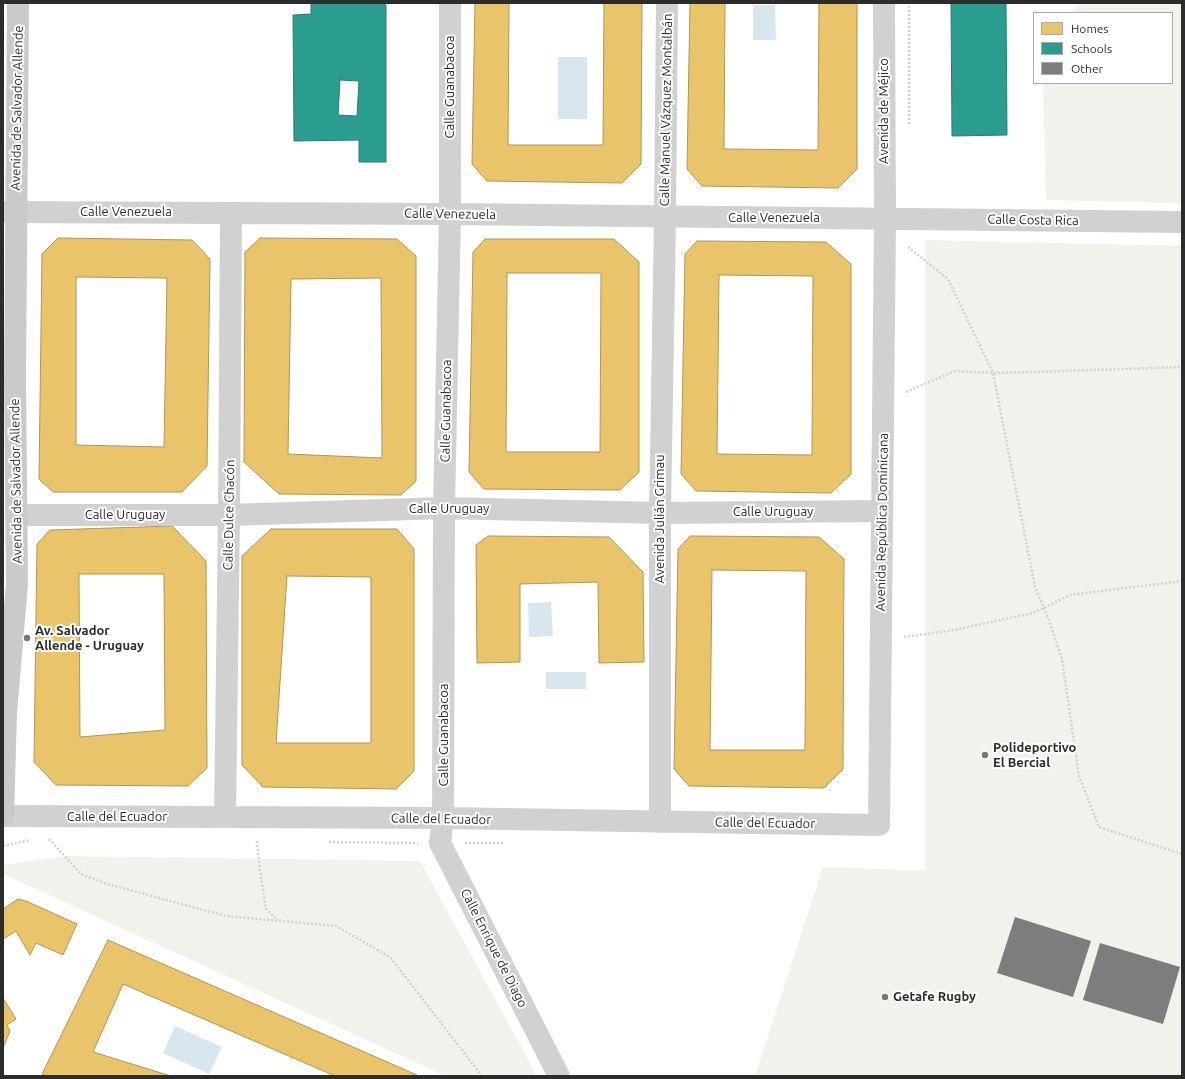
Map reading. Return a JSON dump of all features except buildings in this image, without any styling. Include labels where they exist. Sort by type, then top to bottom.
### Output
[{"type":"street","name":"Avenida de Salvador Allende","points":[[3,816],[6,713],[17,584],[15,377],[9,212],[18,3]]},
{"type":"street","name":"Calle Guanabacoa","points":[[443,818],[444,508],[450,214],[450,3]]},
{"type":"street","name":"Calle Manuel Vázquez Montalbán","points":[[665,217],[667,3]]},
{"type":"street","name":"Avenida de Méjico","points":[[884,3],[885,219]]},
{"type":"street","name":"Calle Venezuela","points":[[9,212],[450,214],[885,219]]},
{"type":"street","name":"Calle Dulce Chacón","points":[[225,817],[231,213]]},
{"type":"street","name":"Avenida Julián Grimau","points":[[660,822],[660,513],[665,217]]},
{"type":"street","name":"Calle Costa Rica","points":[[885,219],[1182,222]]},
{"type":"street","name":"Avenida República Dominicana","points":[[879,825],[885,219]]},
{"type":"street","name":"Avenida de Salvador Allende","points":[[3,348],[15,377]]},
{"type":"street","name":"Calle Uruguay","points":[[16,515],[229,516],[444,508],[660,513],[882,511]]},
{"type":"street","name":"Avenida de Salvador Allende","points":[[3,628],[11,608],[17,584]]},
{"type":"street","name":"Calle del Ecuador","points":[[3,816],[443,818],[879,825]]},
{"type":"street","name":"Calle Enrique de Diago","points":[[443,818],[440,843],[559,1076]]},
{"type":"path","points":[[908,247],[948,279],[993,373],[1035,588],[1044,608],[1062,659],[1079,776],[1099,827],[1182,854]]},
{"type":"path","points":[[906,392],[955,371],[993,373],[1182,367]]},
{"type":"path","points":[[904,638],[961,629],[1032,613],[1070,595],[1182,581]]},
{"type":"path","points":[[49,839],[81,874],[107,884],[226,916],[336,926],[390,957],[482,1076]]},
{"type":"path","points":[[257,841],[266,909],[279,921]]},
{"type":"shaded area","points":[[1080,3],[1182,3],[1182,203],[1046,200],[1043,84],[1173,84],[1173,12],[1071,12]]},
{"type":"shaded area","points":[[753,5],[775,5],[776,40],[753,40]]},
{"type":"shaded area","points":[[558,57],[587,57],[587,119],[558,119]]},
{"type":"shaded area","points":[[925,240],[1182,246],[1182,1076],[755,1076],[823,867],[925,871]]},
{"type":"shaded area","points":[[551,602],[553,636],[529,637],[528,603]]},
{"type":"shaded area","points":[[546,672],[586,672],[586,689],[546,689]]},
{"type":"shaded area","points":[[65,856],[420,861],[537,1076],[445,1076],[3,874],[3,865]]},
{"type":"shaded area","points":[[175,1026],[222,1047],[209,1074],[163,1053]]},
{"type":"place","name":"Av. Salvador Allende - Uruguay","points":[[27,638]]},
{"type":"place","name":"Polideportivo El Bercial","points":[[985,755]]},
{"type":"place","name":"Getafe Rugby","points":[[885,997]]}]
